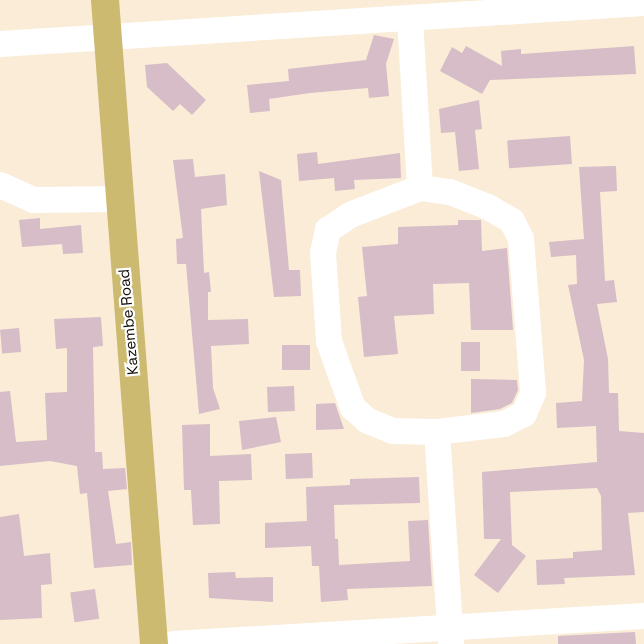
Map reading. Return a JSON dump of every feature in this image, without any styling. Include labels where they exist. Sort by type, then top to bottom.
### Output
[{"type":"main road","name":"Kazembe Road","points":[[105,0],[118,200],[154,644]]},
{"type":"street","points":[[0,44],[109,41],[644,3]]},
{"type":"street","points":[[410,19],[420,188]]},
{"type":"street","points":[[0,185],[33,200],[118,200]]},
{"type":"street","points":[[420,188],[450,192],[512,221],[521,240],[528,289],[533,393],[524,414],[504,424],[437,432],[393,431],[368,421],[353,408],[330,341],[323,253],[328,230],[350,215],[420,188]]},
{"type":"street","points":[[437,432],[450,636]]},
{"type":"street","points":[[173,644],[450,636],[644,616]]},
{"type":"building","points":[[374,35],[394,39],[386,64],[389,96],[369,98],[368,88],[310,93],[269,99],[270,111],[250,113],[247,85],[289,81],[288,69],[366,60]]},
{"type":"building","points":[[466,46],[502,66],[501,51],[521,49],[521,54],[634,46],[636,74],[490,80],[482,94],[440,71],[452,47],[462,53]]},
{"type":"building","points":[[167,63],[206,100],[192,115],[180,104],[173,111],[147,87],[145,65]]},
{"type":"building","points":[[479,100],[482,129],[475,130],[479,169],[459,171],[455,132],[441,133],[439,109]]},
{"type":"building","points":[[570,136],[572,164],[509,168],[507,140]]},
{"type":"building","points":[[317,152],[318,164],[400,153],[401,178],[354,180],[355,189],[335,191],[334,178],[299,181],[297,154]]},
{"type":"building","points":[[193,159],[195,177],[225,174],[227,205],[201,209],[204,273],[209,272],[211,292],[208,292],[208,320],[248,319],[249,344],[211,346],[213,388],[220,409],[199,414],[186,264],[177,264],[176,239],[183,238],[173,160]]},
{"type":"building","points":[[616,166],[617,191],[600,192],[605,281],[614,280],[617,302],[597,304],[608,359],[609,393],[618,393],[619,431],[644,433],[644,512],[628,513],[635,575],[564,578],[565,584],[537,585],[536,560],[573,558],[573,552],[602,550],[601,496],[597,488],[510,492],[512,545],[526,556],[498,593],[474,575],[501,539],[484,539],[482,472],[597,462],[596,426],[557,428],[556,403],[582,401],[584,360],[568,285],[577,284],[576,255],[551,257],[549,242],[584,239],[579,167]]},
{"type":"building","points":[[259,171],[281,180],[289,270],[300,270],[301,296],[274,297]]},
{"type":"building","points":[[40,218],[40,229],[81,225],[83,253],[63,254],[62,244],[22,247],[19,220]]},
{"type":"building","points":[[458,220],[481,220],[482,251],[507,248],[513,330],[471,330],[469,283],[433,284],[434,314],[394,316],[398,354],[364,357],[358,297],[367,296],[362,247],[398,244],[398,227],[458,225]]},
{"type":"building","points":[[101,317],[103,346],[93,347],[95,452],[102,452],[103,469],[125,468],[127,489],[108,491],[116,544],[131,542],[132,565],[94,568],[87,493],[80,494],[77,466],[50,461],[0,466],[0,392],[10,391],[16,442],[47,440],[45,393],[67,392],[67,348],[56,349],[54,319]]},
{"type":"building","points":[[19,328],[21,352],[2,354],[0,330]]},
{"type":"building","points":[[461,342],[480,342],[480,371],[461,371]]},
{"type":"building","points":[[282,345],[310,345],[310,370],[282,370]]},
{"type":"building","points":[[471,379],[517,380],[518,390],[512,403],[500,409],[471,413]]},
{"type":"building","points":[[294,386],[295,411],[268,412],[267,387]]},
{"type":"building","points":[[335,403],[344,429],[316,430],[316,404]]},
{"type":"building","points":[[276,417],[281,442],[242,450],[239,421]]},
{"type":"building","points":[[210,424],[210,456],[251,454],[252,480],[219,481],[220,524],[193,525],[191,490],[184,490],[182,425]]},
{"type":"building","points":[[312,453],[313,478],[286,479],[285,454]]},
{"type":"building","points":[[419,477],[420,503],[334,505],[335,539],[338,539],[339,565],[410,561],[408,521],[428,520],[432,586],[347,589],[348,600],[321,602],[319,566],[312,566],[311,546],[265,548],[265,523],[307,521],[306,487],[350,485],[350,479]]},
{"type":"building","points":[[19,514],[24,556],[50,553],[52,584],[41,585],[42,618],[0,620],[0,517]]},
{"type":"building","points":[[235,572],[236,578],[273,577],[273,602],[209,598],[208,573]]},
{"type":"building","points":[[95,589],[99,619],[74,622],[70,592]]},
{"type":"building","points":[[635,632],[636,644],[558,644],[558,636]]}]
